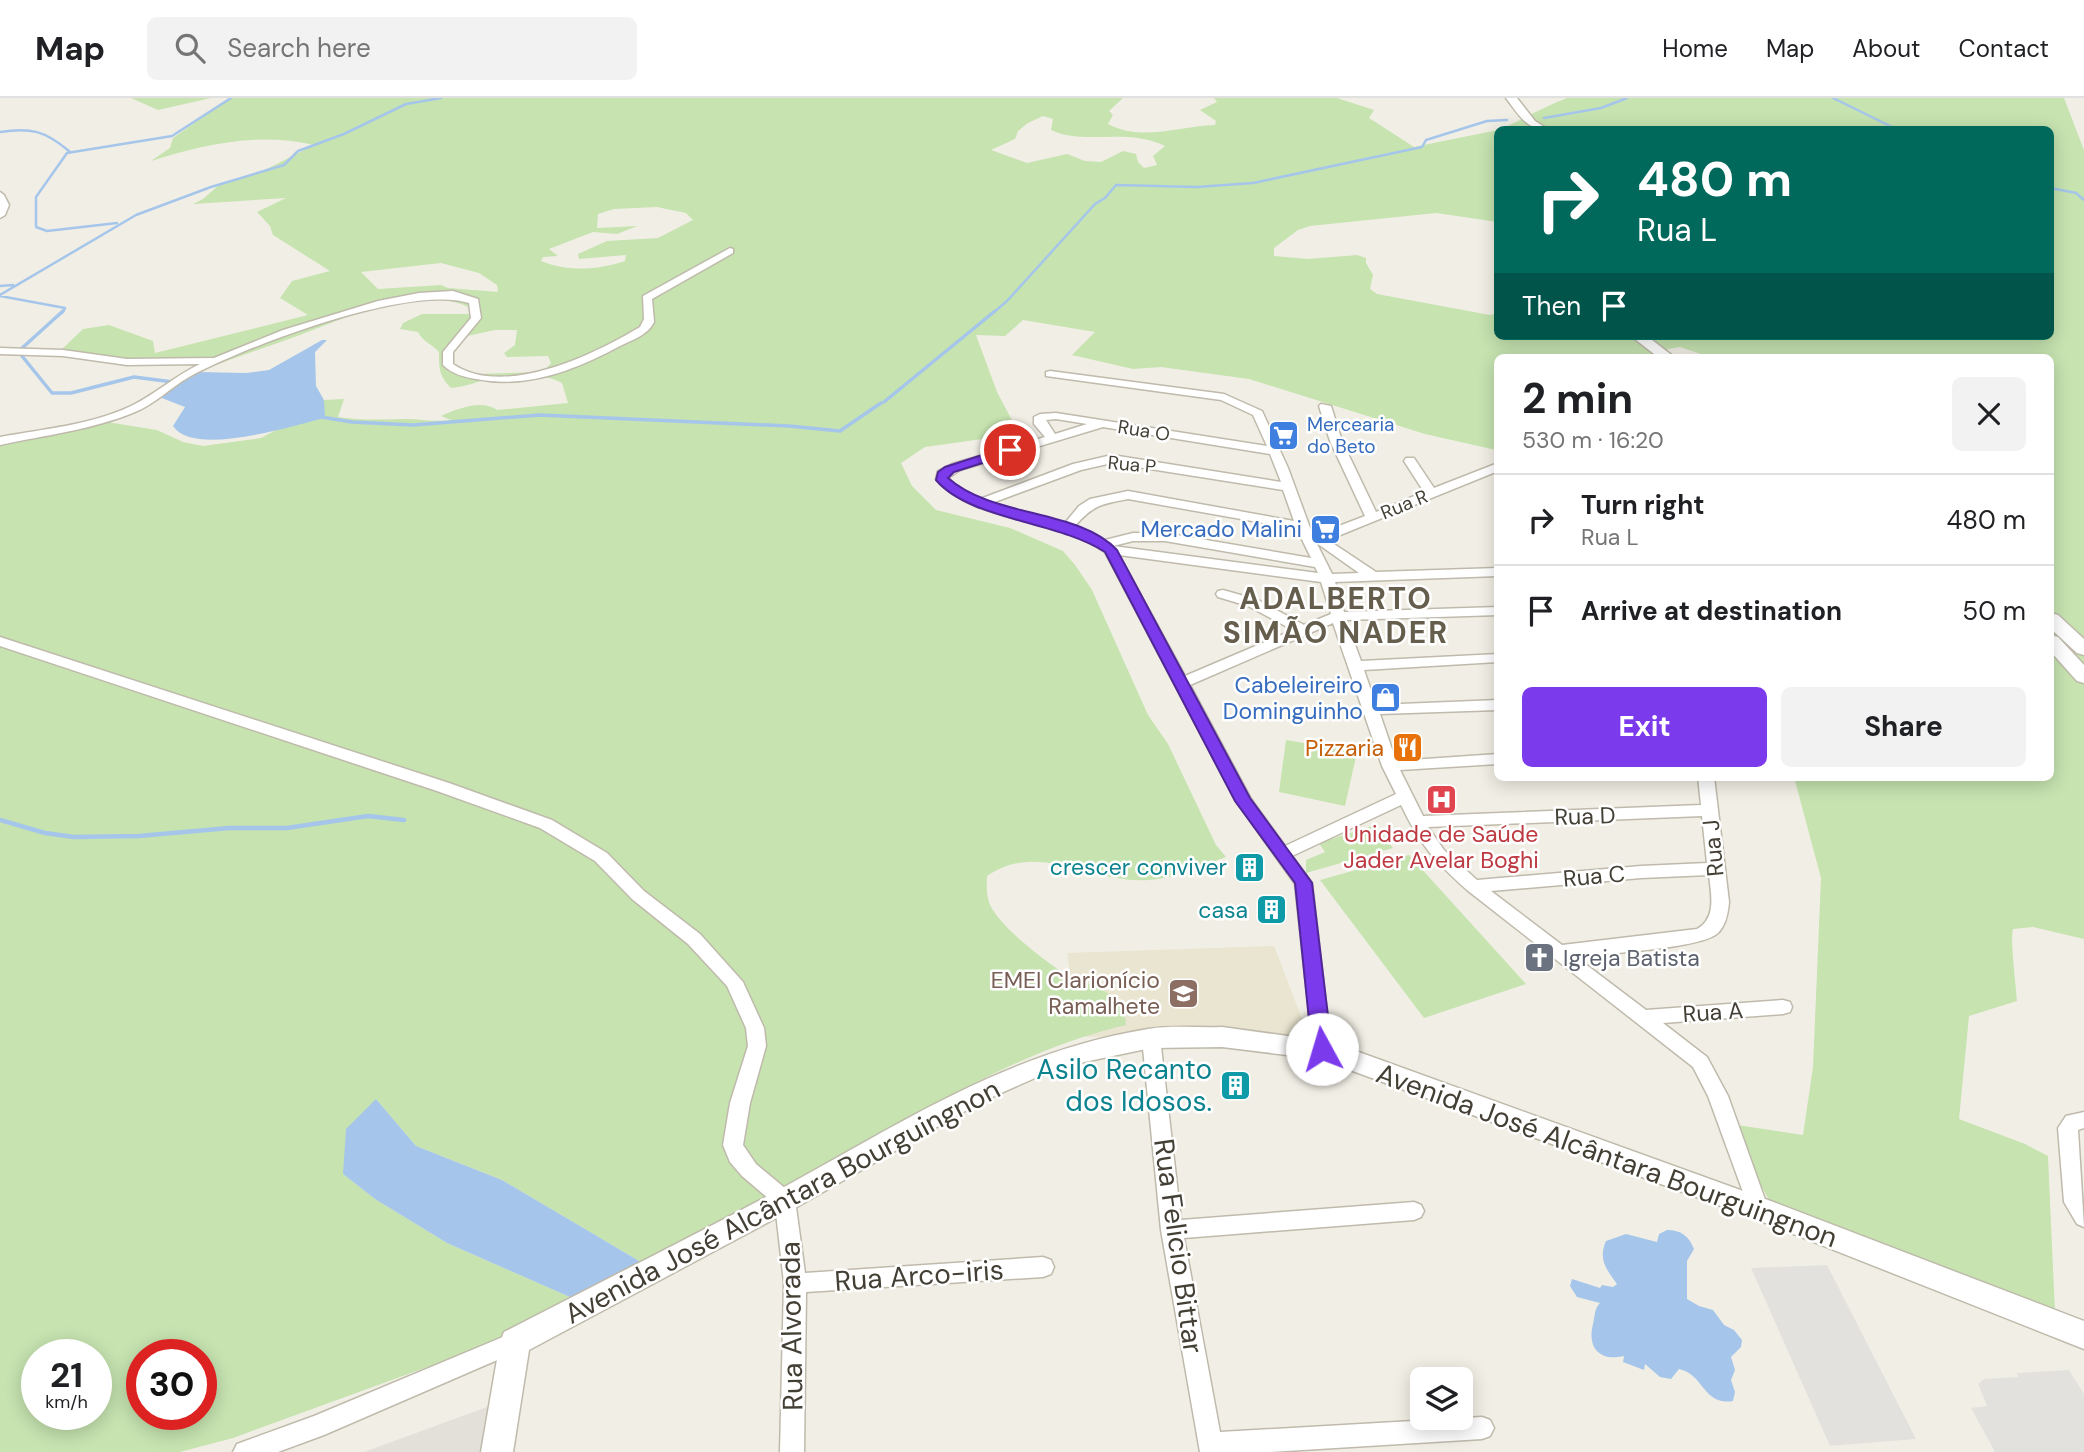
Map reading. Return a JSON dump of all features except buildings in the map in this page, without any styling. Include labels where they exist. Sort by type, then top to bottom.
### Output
[{"type":"street","points":[[1511,98],[1537,126]]},
{"type":"street","points":[[1523,98],[1537,118],[1549,126]]},
{"type":"street","points":[[0,195],[4,201],[0,215]]},
{"type":"street","points":[[0,441],[124,413],[146,403],[180,378],[218,361],[350,311],[427,295],[457,293],[474,301],[477,312],[473,322],[448,352],[450,367],[472,376],[544,374],[612,346],[645,327],[650,319],[647,298],[730,251]]},
{"type":"street","points":[[1633,340],[1646,354]]},
{"type":"street","points":[[1635,340],[1661,354]]},
{"type":"street","points":[[0,351],[64,353],[127,362],[218,361]]},
{"type":"street","points":[[1050,374],[1215,396],[1237,401],[1258,413],[1289,487],[1301,526],[1315,540],[1374,577]]},
{"type":"street","points":[[1325,406],[1336,441],[1373,516]]},
{"type":"street","name":"Rua O","points":[[1051,437],[1040,424],[1040,417],[1056,416],[1274,451]]},
{"type":"street","points":[[1104,423],[956,467],[942,474],[942,480],[949,487],[981,503],[1067,528],[1107,547],[1281,574],[1327,578],[1494,572]]},
{"type":"street","name":"Rua P","points":[[981,503],[1064,471],[1112,459],[1289,487]]},
{"type":"street","points":[[1410,461],[1431,493]]},
{"type":"street","name":"Rua R","points":[[1315,540],[1494,469]]},
{"type":"street","points":[[1067,528],[1083,509],[1094,502],[1128,495],[1301,526]]},
{"type":"street","points":[[1107,547],[1133,537],[1165,537],[1320,564]]},
{"type":"street","points":[[1315,540],[1320,564],[1390,766],[1417,822],[1438,854],[1473,886],[1644,1017],[1706,1070],[1758,1208]]},
{"type":"street","points":[[1107,547],[1244,801],[1303,883],[1307,898],[1322,1049]]},
{"type":"street","points":[[1223,594],[1253,603],[1304,631]]},
{"type":"street","points":[[1182,683],[1338,616],[1494,611]]},
{"type":"street","points":[[2054,622],[2084,649]]},
{"type":"street","points":[[0,641],[80,670],[443,787],[546,824],[601,857],[638,895],[694,939],[734,982],[755,1028],[757,1046],[740,1103],[733,1145],[737,1156],[749,1170],[785,1200]]},
{"type":"street","points":[[2054,644],[2084,677]]},
{"type":"street","points":[[1356,666],[1494,658]]},
{"type":"street","points":[[1371,710],[1494,705]]},
{"type":"street","points":[[1390,766],[1494,758]]},
{"type":"street","name":"Rua J","points":[[1559,952],[1697,936],[1712,930],[1719,919],[1706,781]]},
{"type":"street","points":[[1283,853],[1405,797]]},
{"type":"street","name":"Rua D","points":[[1417,822],[1710,810]]},
{"type":"street","name":"Rua C","points":[[1473,886],[1641,872],[1714,869]]},
{"type":"street","name":"Rua A","points":[[1644,1017],[1783,1007]]},
{"type":"street","name":"Avenida José Alcântara Bourguingnon","points":[[245,1452],[316,1427],[515,1342],[785,1200],[972,1095],[1004,1080],[1083,1052],[1152,1038],[1222,1037],[1322,1049],[1758,1208],[2084,1335]]},
{"type":"street","name":"Rua Felicio Bittar","points":[[1152,1038],[1172,1230],[1211,1448]]},
{"type":"street","points":[[2083,1216],[2074,1202],[2068,1128],[2073,1122],[2084,1120]]},
{"type":"street","name":"Rua Alvorada","points":[[785,1200],[795,1283],[792,1452]]},
{"type":"street","points":[[1172,1230],[1414,1211]]},
{"type":"street","name":"Rua Arco-iris","points":[[795,1283],[1043,1267]]},
{"type":"street","points":[[497,1452],[515,1342]]},
{"type":"street","points":[[1211,1448],[1482,1428]]},
{"type":"shaded area","name":"EMEI Clarionício Ramalhete","points":[[1274,946],[1308,1034],[1080,1037],[1067,953]]},
{"type":"shaded area","points":[[1827,1265],[1916,1439],[1830,1446],[1751,1268]]},
{"type":"shaded area","points":[[2069,1370],[2084,1394],[2084,1452],[1995,1452],[1971,1408],[1987,1406],[1978,1384],[1984,1379],[2019,1377],[2016,1373]]},
{"type":"shaded area","points":[[517,1396],[506,1452],[364,1452]]},
{"type":"green space","points":[[131,98],[211,98],[158,110]]},
{"type":"green space","points":[[230,98],[1123,98],[1109,111],[1113,115],[1108,124],[1134,132],[1161,132],[1215,125],[1216,121],[1200,110],[1217,102],[1214,98],[1337,98],[1374,110],[1369,118],[1414,147],[1494,131],[1494,221],[1436,213],[1310,226],[1298,230],[1274,248],[1274,256],[1308,259],[1357,255],[1366,258],[1373,275],[1370,289],[1377,294],[1494,314],[1494,340],[2054,340],[2054,126],[1506,126],[1567,98],[2064,98],[2084,150],[2084,939],[2033,927],[2013,929],[2017,1001],[1969,1016],[1959,1119],[2025,1144],[2048,1156],[2055,1313],[1776,1212],[1736,1142],[1737,1125],[1803,1135],[1813,1067],[1821,878],[1795,781],[2054,781],[2054,354],[1701,354],[1680,347],[1663,350],[1668,354],[1494,354],[1494,450],[1425,434],[1249,379],[1161,367],[1133,369],[1072,355],[1095,332],[1023,320],[1005,336],[976,335],[997,392],[1014,424],[997,437],[925,447],[901,463],[912,486],[936,510],[1010,528],[1063,551],[1075,565],[1092,590],[1148,715],[1168,744],[1216,845],[1226,857],[1178,875],[1148,880],[1127,880],[1046,862],[1007,866],[987,876],[987,893],[991,907],[1007,927],[1059,970],[1110,995],[1123,1012],[1126,1025],[1060,1045],[996,1072],[646,1265],[502,1180],[416,1146],[376,1099],[343,1174],[375,1199],[447,1243],[579,1301],[485,1346],[233,1438],[180,1452],[0,1452],[0,444],[107,422],[157,430],[183,442],[203,446],[261,438],[278,429],[324,418],[324,400],[344,399],[338,417],[436,421],[451,420],[441,416],[477,405],[497,410],[568,403],[562,383],[539,376],[503,377],[451,388],[440,372],[439,352],[418,332],[400,329],[403,323],[422,314],[469,314],[472,309],[431,299],[385,305],[362,312],[207,368],[202,363],[144,364],[59,352],[83,329],[109,325],[153,341],[155,353],[308,315],[280,298],[292,281],[330,271],[273,235],[270,226],[257,212],[286,198],[193,204],[220,184],[263,171],[314,145],[293,141],[252,140],[212,145],[151,161],[170,148],[173,138]],"holes":[[[1043,116],[1053,119],[1051,130],[1064,135],[1136,138],[1165,146],[1153,156],[1157,165],[1144,168],[1138,162],[1136,154],[1123,151],[1101,162],[1085,161],[1067,154],[1027,163],[991,150],[1015,139],[1018,131],[1028,123]],[[657,207],[686,213],[693,220],[658,238],[607,241],[578,254],[579,259],[626,255],[625,261],[614,264],[572,268],[541,261],[543,257],[558,256],[549,249],[593,232],[617,234],[637,226],[597,228],[598,214],[614,209]],[[441,263],[479,273],[497,285],[498,292],[448,288],[441,285],[378,289],[361,272]],[[495,330],[517,330],[515,345],[504,353],[507,357],[548,356],[551,363],[543,372],[474,374],[458,370],[448,347],[458,338]]]},
{"type":"green space","points":[[1286,740],[1357,752],[1345,806],[1279,792]]},
{"type":"green space","points":[[1375,825],[1393,848],[1306,873],[1306,860],[1325,852],[1319,843]]},
{"type":"green space","points":[[1409,855],[1526,984],[1424,1018],[1320,880]]},
{"type":"water","points":[[322,340],[327,340],[315,352],[316,386],[324,400],[325,418],[245,437],[201,439],[184,435],[173,426],[185,407],[159,397],[175,383],[199,372],[246,373],[269,370]]},
{"type":"water","points":[[376,1099],[416,1146],[502,1180],[646,1265],[579,1301],[447,1243],[375,1199],[343,1174],[346,1129]]},
{"type":"water","points":[[1667,1230],[1684,1235],[1694,1249],[1687,1261],[1687,1299],[1713,1310],[1724,1325],[1734,1330],[1742,1340],[1741,1347],[1731,1357],[1735,1370],[1731,1380],[1735,1392],[1733,1401],[1715,1399],[1694,1377],[1679,1369],[1671,1379],[1660,1377],[1645,1364],[1644,1370],[1623,1362],[1624,1356],[1602,1355],[1592,1340],[1595,1313],[1600,1303],[1577,1297],[1570,1286],[1572,1279],[1600,1288],[1602,1285],[1613,1287],[1617,1284],[1603,1259],[1606,1241],[1626,1234],[1657,1242],[1659,1234]]},
{"type":"waterway","points":[[117,223],[47,231],[36,227],[36,197],[67,153],[172,136],[231,98]]},
{"type":"waterway","points":[[0,295],[136,215],[211,187],[284,165],[298,151],[344,134],[406,104],[441,98]]},
{"type":"waterway","points":[[1544,118],[1601,108],[1627,98]]},
{"type":"waterway","points":[[1833,98],[1890,126]]},
{"type":"waterway","points":[[993,313],[1116,185],[1197,187],[1253,183],[1422,147],[1426,140],[1487,121],[1507,120]]},
{"type":"waterway","points":[[0,132],[37,132],[69,151]]},
{"type":"waterway","points":[[2054,189],[2076,193],[2084,200]]},
{"type":"waterway","points":[[0,286],[13,285]]},
{"type":"waterway","points":[[0,296],[65,308],[62,313]]},
{"type":"waterway","points":[[63,311],[21,349],[22,356],[52,393],[71,393],[134,377],[173,382]]},
{"type":"waterway","points":[[884,402],[995,311]]},
{"type":"waterway","points":[[321,417],[352,422],[413,425],[540,415],[789,426],[840,431],[881,403]]},
{"type":"waterway","points":[[0,820],[45,833],[74,837],[139,836],[229,828],[287,828],[368,816],[404,820]]},
{"type":"place","name":"Mercearia do Beto","points":[[1284,435]]},
{"type":"place","name":"Mercado Malini","points":[[1325,529]]},
{"type":"place","name":"Cabeleireiro Dominguinho","points":[[1386,698]]},
{"type":"place","name":"Pizzaria","points":[[1407,748]]},
{"type":"place","name":"Unidade de Saúde Jader Avelar Boghi","points":[[1441,800]]},
{"type":"place","name":"crescer conviver","points":[[1250,867]]},
{"type":"place","name":"casa","points":[[1271,910]]},
{"type":"place","name":"Igreja Batista","points":[[1540,958]]},
{"type":"place","name":"EMEI Clarionício Ramalhete","points":[[1183,993]]},
{"type":"place","name":"Asilo Recanto dos Idosos.","points":[[1235,1085]]},
{"type":"district","name":"ADALBERTO SIMÃO NADER","points":[[1336,616]]},
{"type":"route","points":[[1010,450],[949,470],[942,474],[942,480],[955,491],[981,503],[1067,528],[1105,544],[1110,550],[1244,801],[1303,883],[1307,898],[1322,1049]]}]
